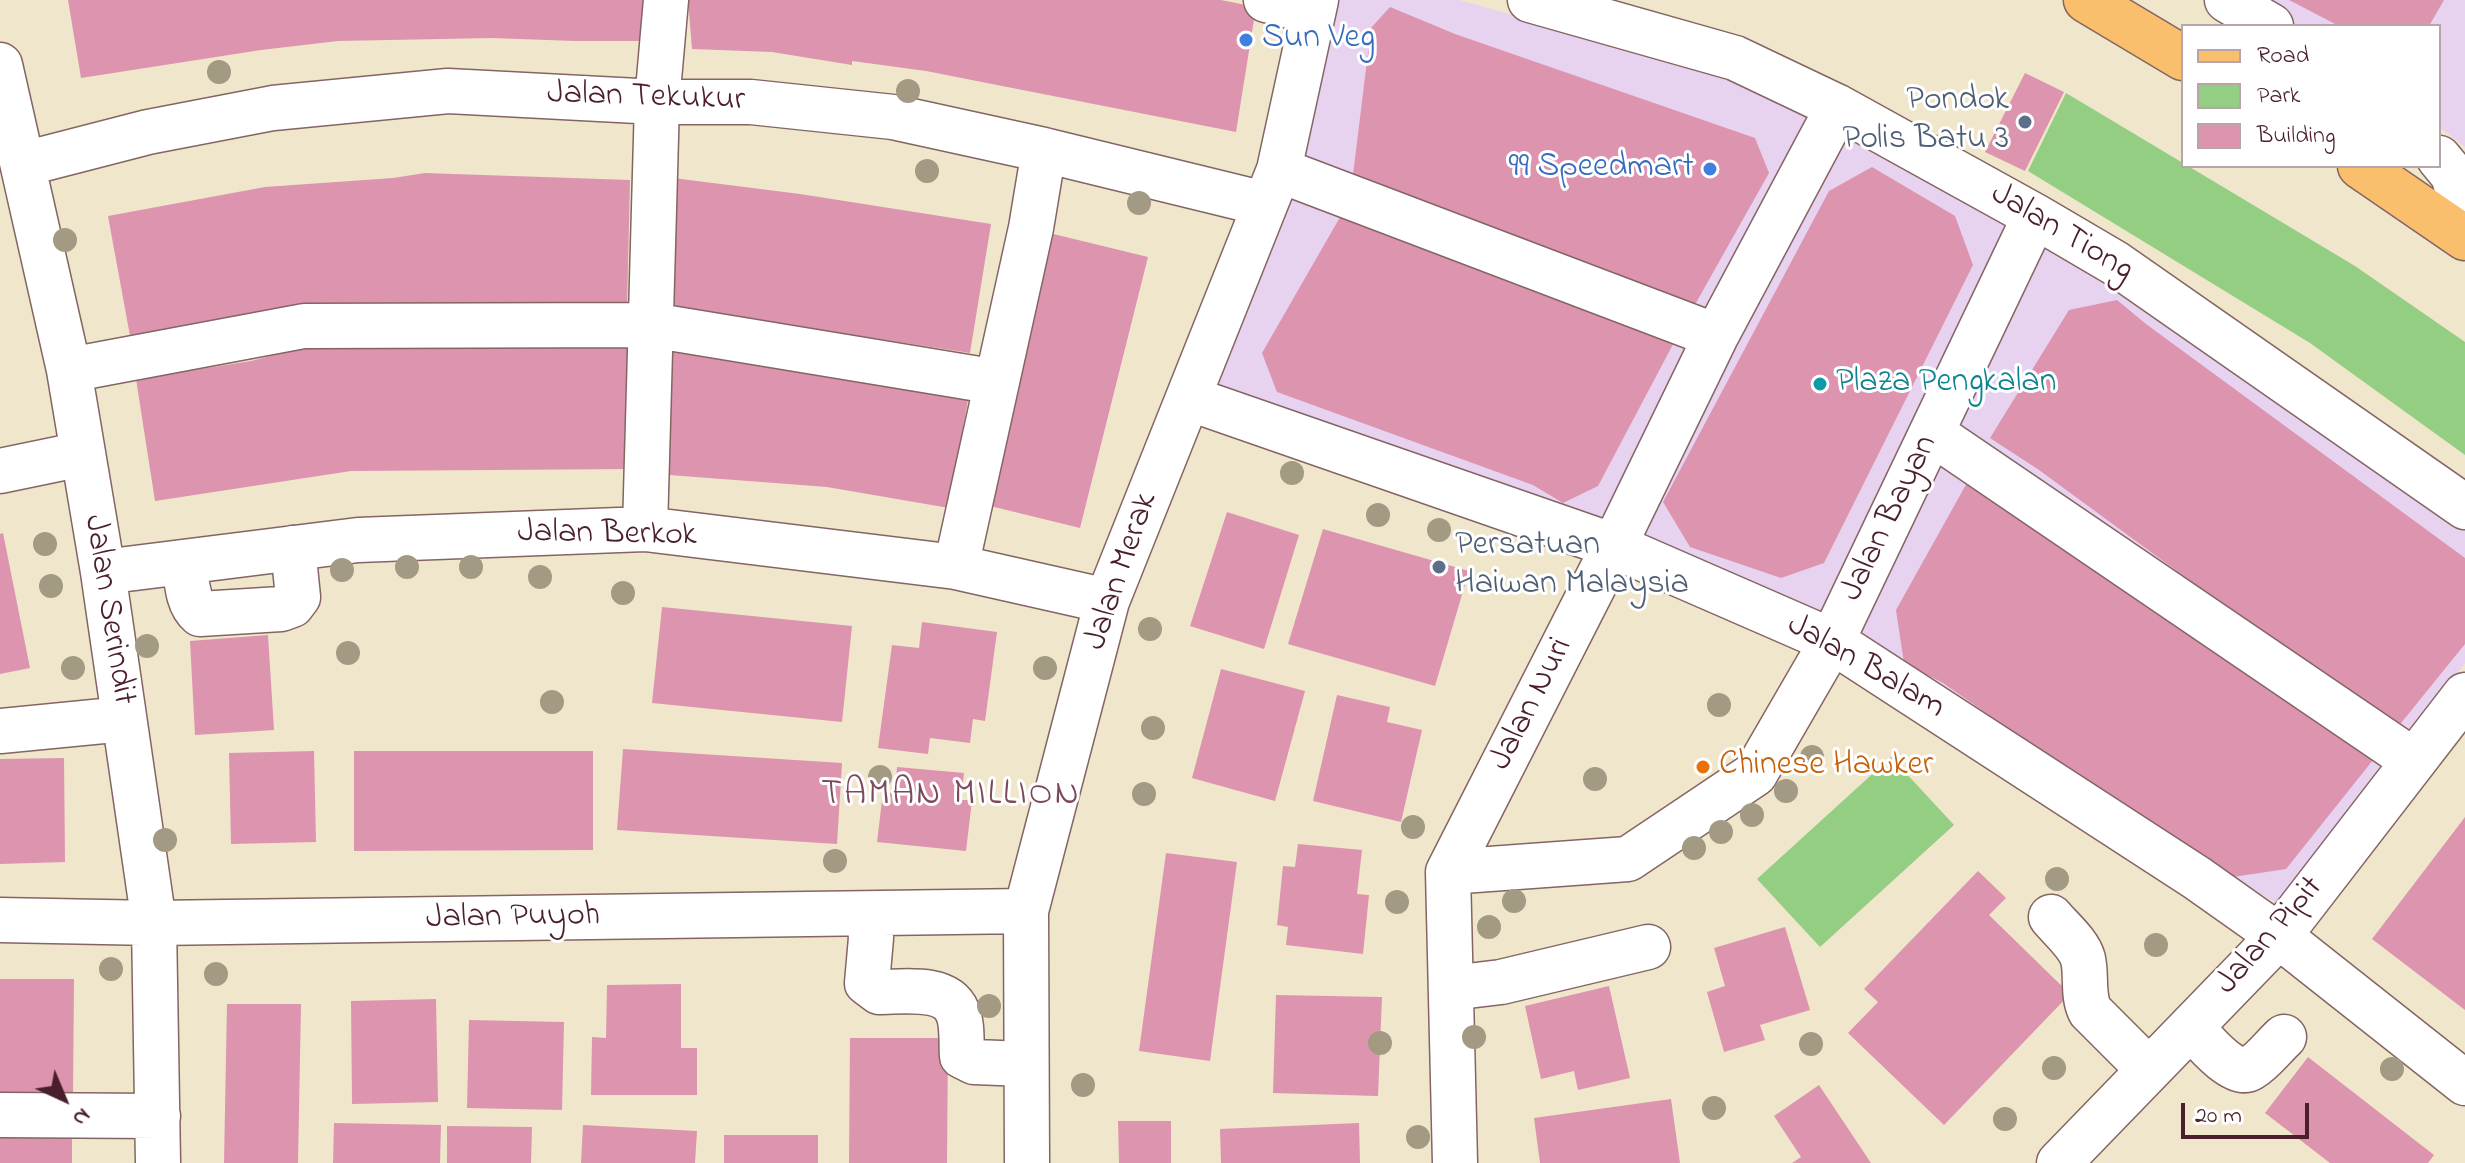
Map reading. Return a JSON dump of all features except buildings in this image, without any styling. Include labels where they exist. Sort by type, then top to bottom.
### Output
[{"type":"main road","points":[[2086,0],[2181,57]]},
{"type":"main road","points":[[2363,168],[2465,238]]},
{"type":"street","points":[[645,529],[657,102],[666,0]]},
{"type":"street","points":[[1266,0],[1314,6]]},
{"type":"street","name":"Jalan Tiong","points":[[1530,0],[1735,58],[1838,107],[2115,263],[2465,507]]},
{"type":"street","points":[[2227,0],[2268,24]]},
{"type":"street","name":"Jalan Merak","points":[[1027,1163],[1026,911],[1107,601],[1272,187],[1314,6]]},
{"type":"street","name":"Jalan Serindit","points":[[0,65],[24,164],[19,233],[69,370],[103,572],[154,923],[158,1163]]},
{"type":"street","name":"Jalan Tekukur","points":[[24,164],[148,132],[273,108],[448,91],[657,102],[751,102],[893,117],[1044,150],[1272,187],[1716,336]]},
{"type":"street","name":"Jalan Nuri","points":[[1455,1163],[1448,872],[1614,546],[1716,336],[1838,107]]},
{"type":"street","points":[[956,567],[1031,228],[1044,150]]},
{"type":"street","points":[[2441,160],[2453,175],[2465,217]]},
{"type":"street","name":"Jalan Bayan","points":[[1448,872],[1628,859],[1755,774],[1832,641],[2035,216]]},
{"type":"street","points":[[69,370],[304,326],[651,325],[997,382]]},
{"type":"street","name":"Jalan Balam","points":[[1188,398],[1614,546],[1832,641],[2184,870],[2279,936],[2465,1083]]},
{"type":"street","points":[[1932,433],[2414,761]]},
{"type":"street","points":[[0,471],[82,454]]},
{"type":"street","name":"Jalan Berkok","points":[[103,572],[358,540],[645,529],[956,567],[1107,601]]},
{"type":"street","points":[[184,562],[191,600],[200,614],[281,609],[292,605],[298,597],[293,548]]},
{"type":"street","name":"Jalan Pipit","points":[[2068,1160],[2149,1070],[2279,936],[2465,695]]},
{"type":"street","points":[[0,731],[124,719]]},
{"type":"street","name":"Jalan Puyoh","points":[[0,920],[154,923],[1026,911]]},
{"type":"street","points":[[869,914],[871,938],[867,983],[873,989],[879,992],[933,993],[950,1001],[958,1012],[962,1056],[974,1062],[1026,1064]]},
{"type":"street","points":[[2051,917],[2083,960],[2085,1000],[2090,1011],[2149,1070]]},
{"type":"street","points":[[1451,988],[1501,982],[1648,947]]},
{"type":"street","points":[[2191,1027],[2231,1067],[2240,1071],[2249,1070],[2284,1037]]},
{"type":"street","points":[[0,1115],[158,1116]]},
{"type":"shaded area","points":[[1333,0],[1459,0],[1729,75],[1872,145],[2112,279],[2465,528],[2465,663],[2279,905],[1815,615],[1215,390]]},
{"type":"shaded area","points":[[2246,0],[2465,0],[2465,147],[2441,129],[2441,24],[2287,24]]},
{"type":"green space","points":[[2066,93],[2181,162],[2181,168],[2191,168],[2355,266],[2465,342],[2465,455],[2310,343],[2028,171]]},
{"type":"green space","points":[[1891,757],[1954,825],[1820,947],[1757,879]]},
{"type":"place","name":"Sun Veg","points":[[1246,40]]},
{"type":"place","name":"Pondok Polis Batu 3","points":[[2025,122]]},
{"type":"place","name":"99 Speedmart","points":[[1710,169]]},
{"type":"place","name":"Plaza Pengkalan","points":[[1820,384]]},
{"type":"place","name":"Persatuan Haiwan Malaysia","points":[[1439,567]]},
{"type":"place","name":"Chinese Hawker","points":[[1703,767]]},
{"type":"district","name":"TAMAN MILLION","points":[[951,797]]}]
